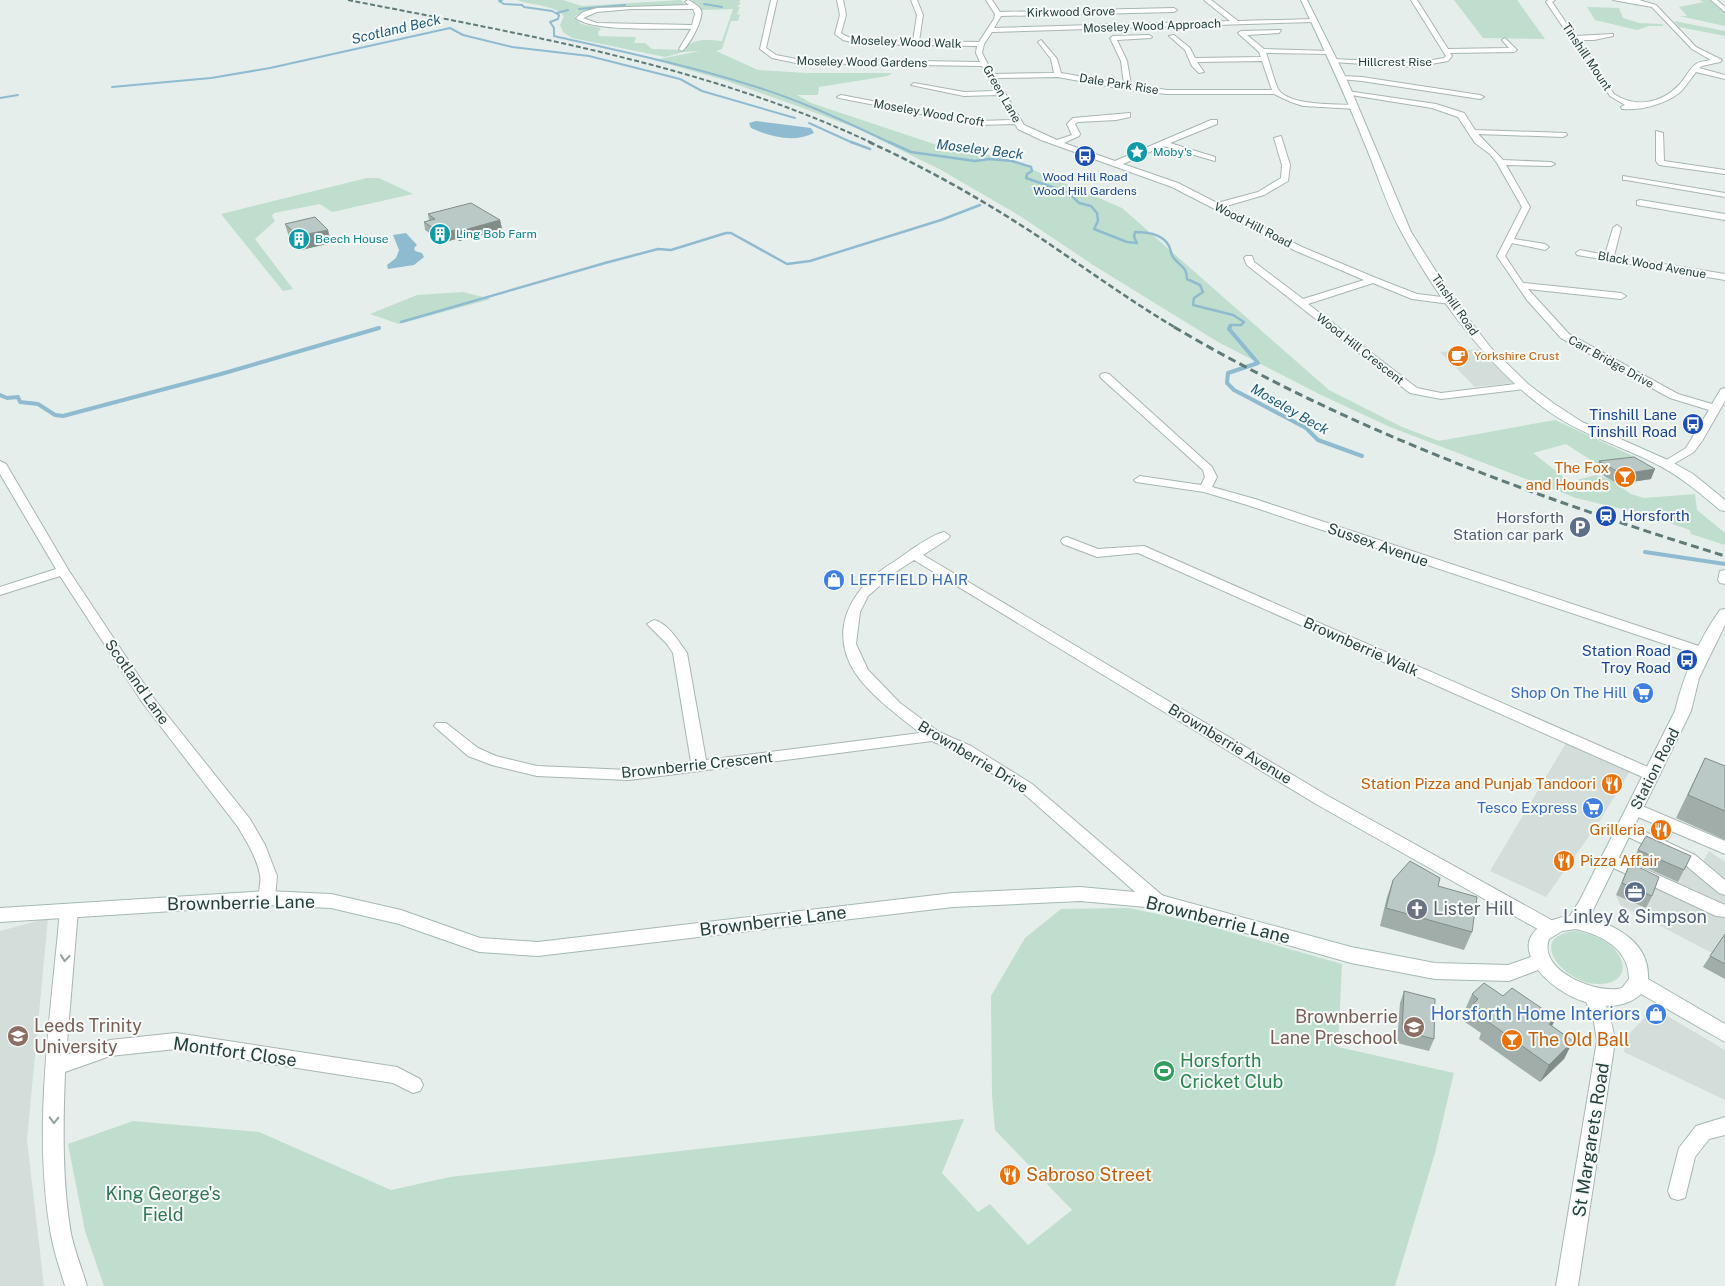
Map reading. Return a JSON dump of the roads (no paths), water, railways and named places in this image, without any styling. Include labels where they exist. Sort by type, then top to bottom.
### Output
[{"type":"street","points":[[682,48],[694,27],[698,11],[686,0]]},
{"type":"street","name":"Moseley Wood Gardens","points":[[774,0],[762,49],[774,57],[796,61],[984,64]]},
{"type":"street","name":"Moseley Wood Walk","points":[[840,0],[843,15],[838,34],[840,37],[860,42],[981,44]]},
{"type":"street","points":[[914,0],[920,15],[916,43]]},
{"type":"street","points":[[989,0],[998,14]]},
{"type":"street","points":[[1207,0],[1236,23]]},
{"type":"street","name":"Tinshill Road","points":[[1304,0],[1342,78],[1406,232],[1450,301],[1487,350],[1524,386],[1549,406],[1578,425],[1666,464],[1704,488],[1725,507]]},
{"type":"street","name":"Hillcrest Rise","points":[[1333,61],[1428,64],[1446,60],[1449,56],[1414,0]]},
{"type":"street","name":"Tinshill Mount","points":[[1552,0],[1549,2],[1614,97],[1634,106]]},
{"type":"street","points":[[1616,0],[1636,1],[1654,6],[1694,48],[1722,60]]},
{"type":"street","points":[[1714,0],[1724,8]]},
{"type":"street","points":[[693,7],[672,9],[602,9],[588,11],[579,16],[582,21],[591,24],[694,27]]},
{"type":"street","name":"Kirkwood Grove","points":[[998,14],[1174,10]]},
{"type":"street","name":"Green Lane","points":[[998,14],[981,44],[979,53],[1016,122],[1030,132],[1056,143]]},
{"type":"street","points":[[633,26],[640,18]]},
{"type":"street","name":"Moseley Wood Approach","points":[[990,30],[1313,20]]},
{"type":"street","points":[[1280,31],[1241,33],[1262,51],[1276,92],[1286,98],[1302,102],[1353,107]]},
{"type":"street","points":[[1574,38],[1594,38],[1611,35]]},
{"type":"street","points":[[1172,36],[1188,49],[1195,66],[1201,72]]},
{"type":"street","points":[[1128,88],[1128,78],[1120,47],[1113,38],[1149,37]]},
{"type":"street","points":[[1446,51],[1514,50],[1505,40]]},
{"type":"street","points":[[1041,42],[1054,59],[1058,75]]},
{"type":"street","points":[[1262,51],[1329,52]]},
{"type":"street","points":[[1193,60],[1266,59]]},
{"type":"street","points":[[1618,108],[1652,103],[1674,93],[1700,64],[1722,60]]},
{"type":"street","points":[[1694,69],[1725,76]]},
{"type":"street","name":"Dale Park Rise","points":[[991,76],[1058,75],[1128,88],[1167,92],[1276,92]]},
{"type":"street","points":[[1342,78],[1362,79],[1480,97]]},
{"type":"street","points":[[914,85],[958,93],[1000,94]]},
{"type":"street","name":"Carr Bridge Drive","points":[[1347,93],[1365,94],[1448,109],[1465,118],[1478,141],[1493,152],[1501,162],[1526,207],[1501,256],[1520,285],[1561,332],[1570,339],[1674,396],[1721,399]]},
{"type":"street","name":"Moseley Wood Croft","points":[[841,98],[978,123],[1016,122]]},
{"type":"street","points":[[1056,143],[1075,136],[1076,134],[1071,124],[1076,120],[1116,118],[1127,115]]},
{"type":"street","points":[[1117,163],[1214,122]]},
{"type":"street","points":[[1474,132],[1563,135]]},
{"type":"street","points":[[1659,133],[1660,161],[1662,163],[1725,172]]},
{"type":"street","points":[[1216,206],[1261,194],[1285,179],[1286,165],[1278,138]]},
{"type":"street","name":"Wood Hill Road","points":[[1056,143],[1175,185],[1299,249],[1415,297],[1450,301]]},
{"type":"street","points":[[1164,144],[1212,160]]},
{"type":"street","points":[[1501,162],[1551,164]]},
{"type":"street","points":[[1626,178],[1725,195]]},
{"type":"street","points":[[1640,204],[1725,217]]},
{"type":"street","points":[[1609,258],[1616,232],[1625,237]]},
{"type":"street","points":[[1508,240],[1545,247]]},
{"type":"street","name":"Black Wood Avenue","points":[[1580,253],[1725,277]]},
{"type":"street","points":[[1249,258],[1250,263],[1301,303]]},
{"type":"street","name":"Wood Hill Crescent","points":[[1301,303],[1373,280]]},
{"type":"street","points":[[1520,285],[1621,296]]},
{"type":"street","name":"Wood Hill Crescent","points":[[1301,303],[1414,391],[1441,396],[1524,386]]},
{"type":"street","points":[[1105,376],[1208,469],[1211,476],[1205,489],[1140,480]]},
{"type":"street","points":[[1666,464],[1690,450],[1721,399]]},
{"type":"street","name":"Scotland Lane","points":[[0,464],[63,570],[147,699],[244,823],[257,845],[269,876],[268,898]]},
{"type":"street","name":"Sussex Avenue","points":[[1205,489],[1252,502],[1703,652]]},
{"type":"street","name":"Brownberrie Drive","points":[[944,536],[888,570],[862,594],[853,612],[849,644],[862,672],[895,706],[934,736],[966,750],[1027,788],[1157,901]]},
{"type":"street","name":"Brownberrie Walk","points":[[1067,541],[1097,553],[1140,549],[1652,775]]},
{"type":"street","name":"Brownberrie Avenue","points":[[914,555],[1322,800],[1549,927]]},
{"type":"street","points":[[0,591],[63,570]]},
{"type":"street","points":[[1725,574],[1725,580]]},
{"type":"street","name":"Station Road","points":[[1576,922],[1588,903],[1683,711],[1691,678],[1725,612]]},
{"type":"street","points":[[654,624],[672,640],[680,654],[699,766]]},
{"type":"street","name":"Brownberrie Crescent","points":[[440,726],[473,752],[492,760],[537,772],[630,775],[934,736]]},
{"type":"street","points":[[1635,809],[1725,848]]},
{"type":"street","points":[[1624,828],[1689,859],[1725,889]]},
{"type":"street","points":[[1609,859],[1722,911]]},
{"type":"street","name":"Brownberrie Lane","points":[[0,915],[268,898],[331,901],[401,917],[479,945],[538,949],[953,900],[1080,894],[1157,901],[1351,955],[1434,971],[1509,973],[1542,961]]},
{"type":"street","points":[[69,910],[56,1067],[53,1146],[60,1229],[76,1286]]},
{"type":"street","points":[[1576,922],[1606,931],[1631,950],[1638,962],[1641,973],[1638,983],[1632,991],[1621,996],[1593,996],[1577,991],[1550,972],[1542,961],[1538,951],[1538,941],[1542,933],[1549,927],[1561,923],[1576,922]]},
{"type":"street","points":[[1638,983],[1725,1034]]},
{"type":"street","name":"St Margarets Road","points":[[1567,1286],[1606,1041],[1603,1022],[1593,996]]},
{"type":"street","name":"Montfort Close","points":[[56,1067],[110,1048],[176,1041],[397,1075],[413,1085]]},
{"type":"street","points":[[1678,1192],[1686,1154],[1703,1132],[1725,1126]]},
{"type":"water","points":[[756,121],[811,128],[814,133],[798,138],[782,138],[751,128],[749,123]]},
{"type":"water","points":[[406,233],[417,245],[414,248],[415,251],[422,253],[424,257],[414,265],[388,269],[387,265],[396,258],[399,250],[393,235]]},
{"type":"waterway","name":"Moseley Beck","points":[[502,0],[499,1],[504,4],[522,5],[524,7],[552,11],[559,15],[558,19],[550,22],[554,28],[554,36],[677,65],[768,91],[822,111],[891,143]]},
{"type":"waterway","points":[[704,4],[722,7]]},
{"type":"waterway","points":[[579,9],[625,5]]},
{"type":"waterway","points":[[557,13],[568,10]]},
{"type":"waterway","name":"Scotland Beck","points":[[112,87],[211,78],[270,68],[450,28],[463,35],[512,47],[589,56],[680,79],[702,91],[795,118]]},
{"type":"waterway","name":"Scotland Beck","points":[[0,98],[18,95]]},
{"type":"waterway","name":"Scotland Beck","points":[[809,123],[853,143]]},
{"type":"waterway","name":"Scotland Beck","points":[[851,142],[870,149]]},
{"type":"waterway","name":"Moseley Beck","points":[[889,142],[911,152],[975,161],[989,159],[1012,161],[1031,167],[1032,171],[1027,174],[1026,178],[1069,193],[1079,203],[1091,206],[1097,213],[1098,221],[1094,229],[1127,242],[1137,243],[1134,237],[1135,232],[1159,236],[1166,242],[1172,256],[1184,269],[1187,279],[1200,285],[1203,292],[1194,298],[1193,305],[1233,315],[1244,322],[1241,325],[1230,325],[1229,328]]},
{"type":"waterway","points":[[401,322],[605,263],[658,249],[671,250],[726,233],[731,233],[787,264],[810,261],[941,220],[980,205]]},
{"type":"waterway","name":"Moseley Beck","points":[[1230,327],[1229,329],[1258,363],[1228,373],[1227,383],[1234,390],[1306,428],[1318,440],[1362,456]]},
{"type":"waterway","points":[[0,395],[7,398],[18,397],[20,402],[38,404],[55,415],[63,416],[221,374],[379,328]]},
{"type":"waterway","points":[[1645,552],[1725,564]]},
{"type":"railway","points":[[348,0],[548,40],[680,73],[745,93],[809,116],[872,143]]},
{"type":"railway","points":[[869,142],[932,173],[993,208],[1176,328]]},
{"type":"railway","points":[[1174,327],[1306,398],[1443,458],[1583,510],[1725,556]]},
{"type":"place","name":"Moby's","points":[[1137,152]]},
{"type":"place","name":"Wood Hill Road Wood Hill Gardens","points":[[1085,156]]},
{"type":"place","name":"Ling Bob Farm","points":[[440,234]]},
{"type":"place","name":"Beech House","points":[[299,239]]},
{"type":"place","name":"Yorkshire Crust","points":[[1458,356]]},
{"type":"place","name":"Tinshill Lane Tinshill Road","points":[[1693,424]]},
{"type":"place","name":"The Fox and Hounds","points":[[1625,477]]},
{"type":"place","name":"Horsforth","points":[[1606,516]]},
{"type":"place","name":"Horsforth Station car park","points":[[1580,527]]},
{"type":"place","name":"LEFTFIELD HAIR","points":[[834,580]]},
{"type":"place","name":"Station Road Troy Road","points":[[1687,660]]},
{"type":"place","name":"Shop On The Hill","points":[[1643,693]]},
{"type":"place","name":"Station Pizza and Punjab Tandoori","points":[[1612,784]]},
{"type":"place","name":"Tesco Express","points":[[1593,808]]},
{"type":"place","name":"Grilleria","points":[[1661,830]]},
{"type":"place","name":"Pizza Affair","points":[[1564,861]]},
{"type":"place","name":"Linley & Simpson","points":[[1635,892]]},
{"type":"place","name":"Lister Hill","points":[[1417,909]]},
{"type":"place","name":"Horsforth Home Interiors","points":[[1656,1014]]},
{"type":"place","name":"Brownberrie Lane Preschool","points":[[1414,1027]]},
{"type":"place","name":"Leeds Trinity University","points":[[18,1036]]},
{"type":"place","name":"The Old Ball","points":[[1512,1040]]},
{"type":"place","name":"Horsforth Cricket Club","points":[[1164,1071]]},
{"type":"place","name":"Sabroso Street","points":[[1010,1175]]},
{"type":"park label","name":"King George's Field","points":[[163,1204]]}]
